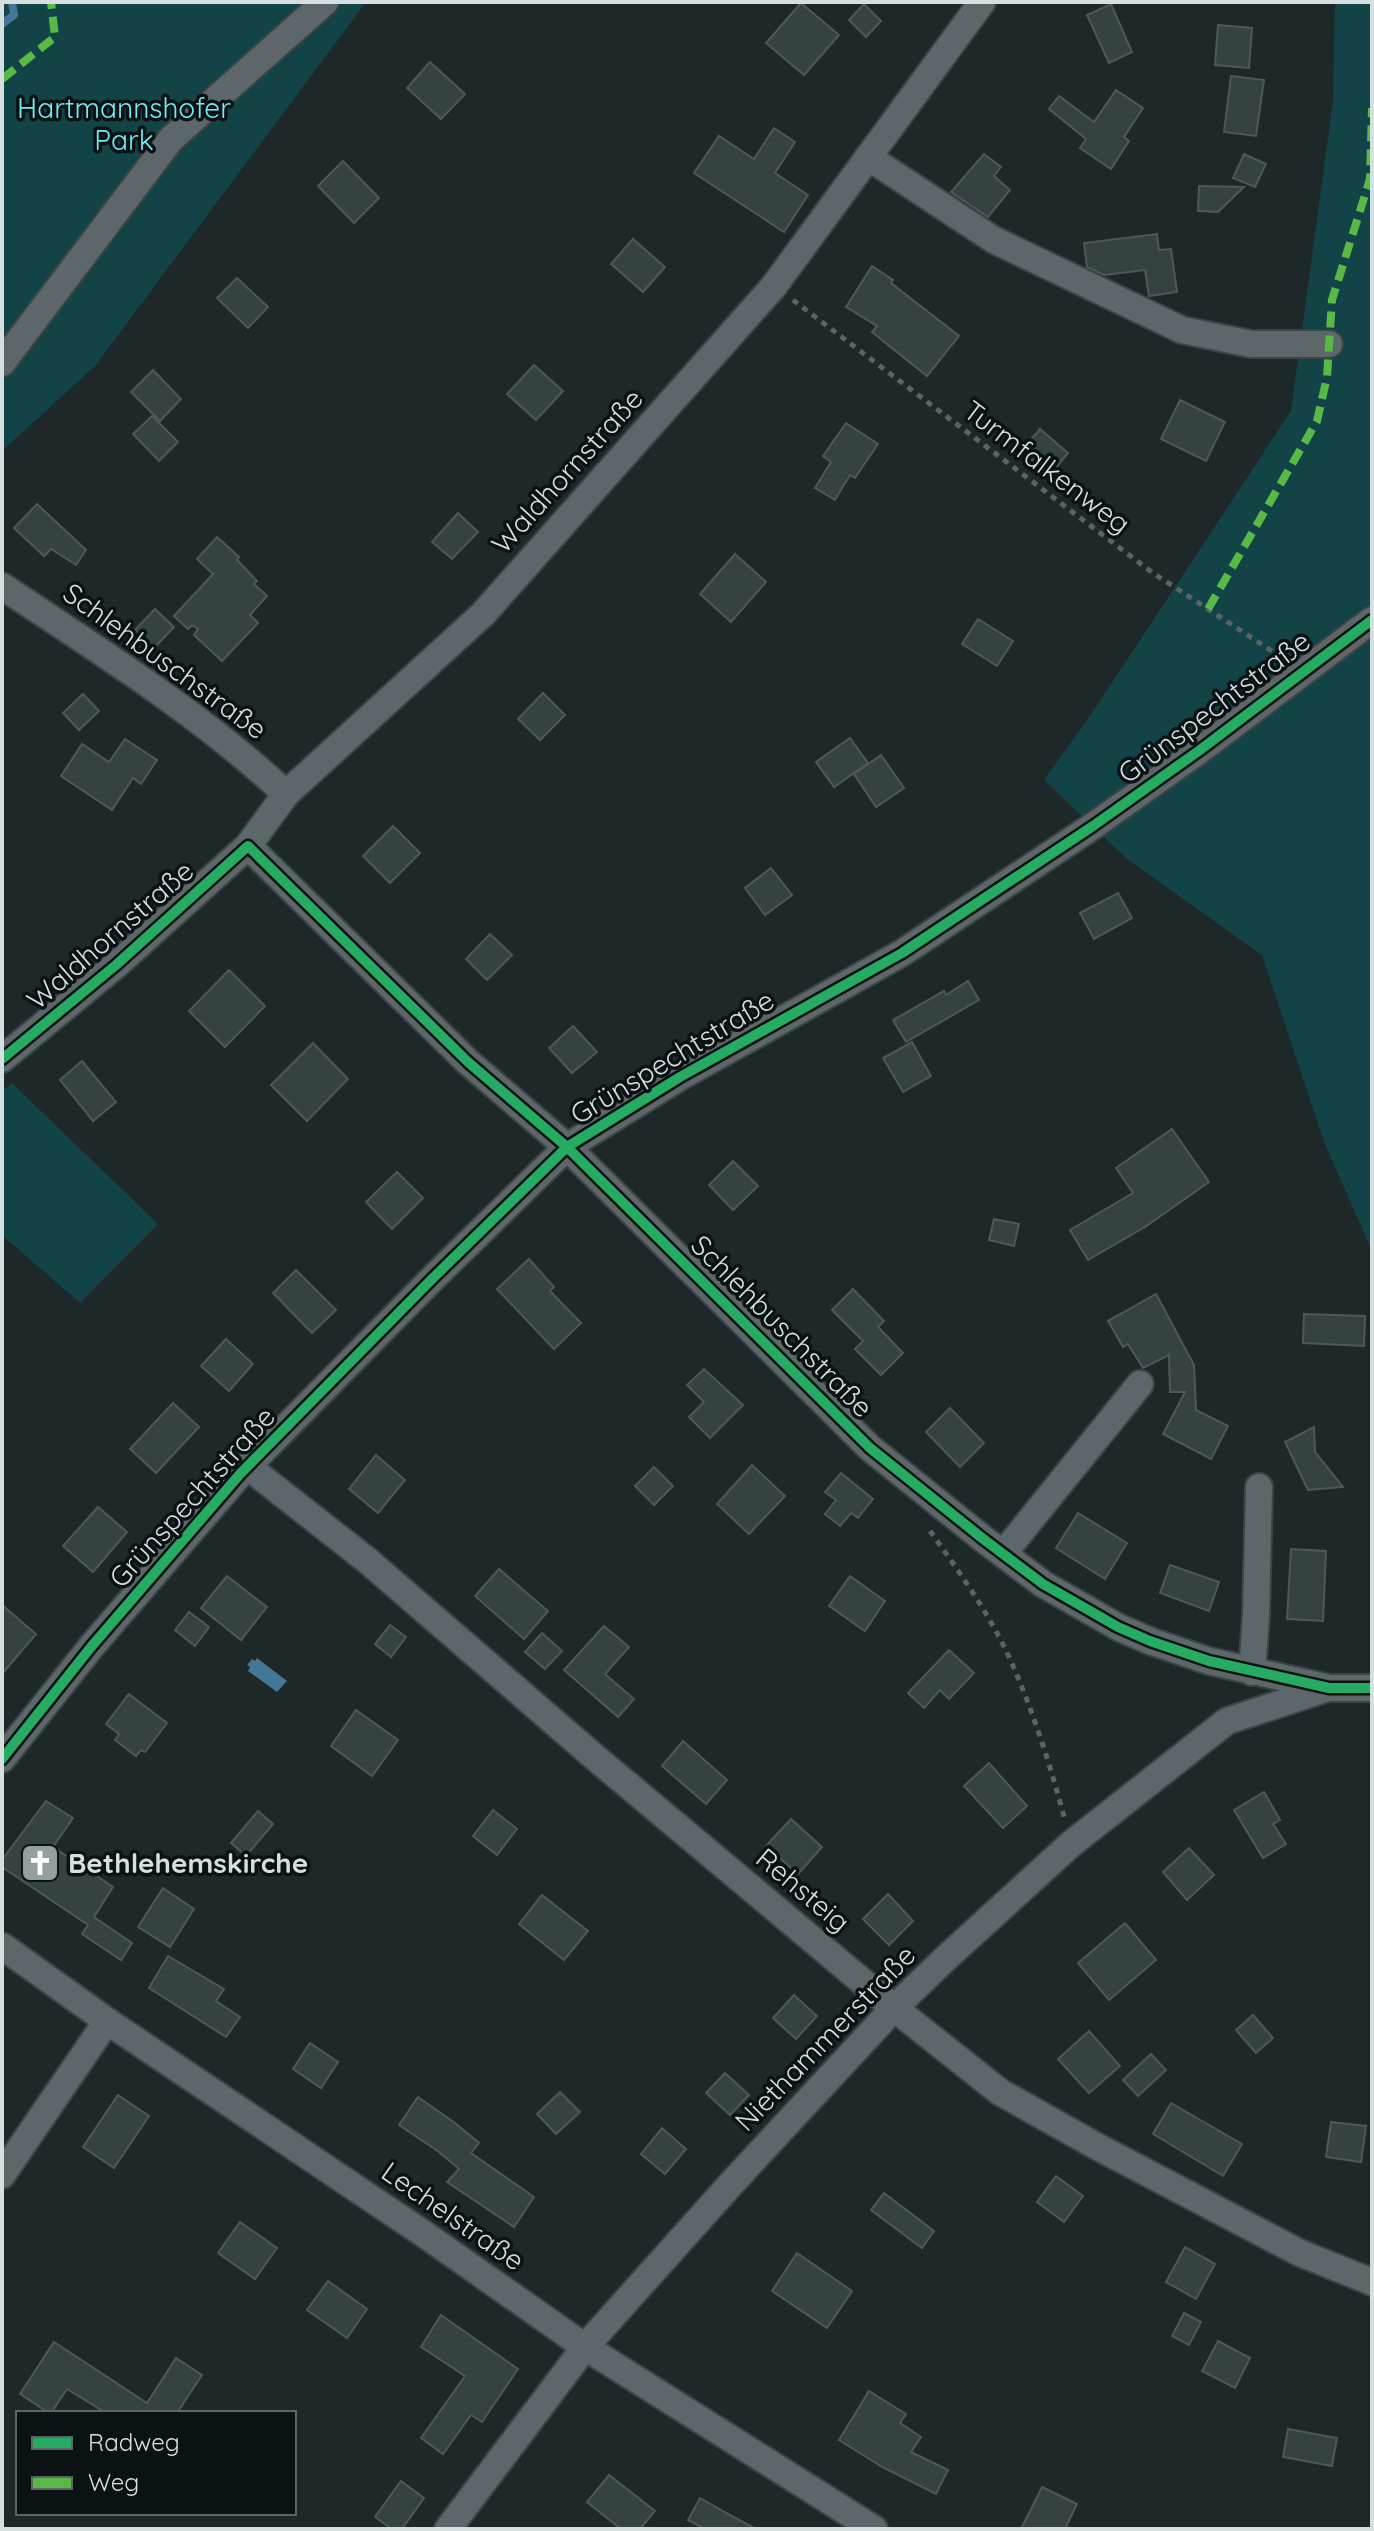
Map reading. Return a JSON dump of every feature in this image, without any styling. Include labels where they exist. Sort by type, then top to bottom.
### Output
[{"type":"street","points":[[2,363],[171,139],[325,2]]},
{"type":"street","name":"Waldhornstraße","points":[[2,1059],[116,965],[248,846],[286,794],[483,614],[774,286],[982,2]]},
{"type":"street","points":[[868,157],[994,240],[1182,330],[1251,344],[1329,344]]},
{"type":"street","name":"Schlehbuschstraße","points":[[2,586],[100,651],[232,746],[286,794]]},
{"type":"street","name":"Grünspechtstraße","points":[[2,1759],[91,1647],[247,1466],[567,1147],[680,1077],[902,953],[1093,826],[1200,750],[1372,620]]},
{"type":"street","name":"Schlehbuschstraße","points":[[248,846],[468,1062],[567,1147],[870,1448],[1043,1584],[1118,1627],[1209,1661],[1329,1688],[1372,1688]]},
{"type":"street","points":[[1003,1554],[1140,1384]]},
{"type":"street","name":"Rehsteig","points":[[247,1466],[368,1561],[603,1765],[894,2008],[1000,2092],[1300,2253],[1372,2282]]},
{"type":"street","points":[[1252,1672],[1259,1487]]},
{"type":"street","name":"Niethammerstraße","points":[[448,2529],[585,2347],[894,2008],[1071,1844],[1227,1721],[1329,1688]]},
{"type":"street","name":"Lechelstraße","points":[[2,1946],[585,2347],[874,2529]]},
{"type":"street","points":[[2,2175],[107,2021]]},
{"type":"path","points":[[926,1526],[981,1606],[1013,1666],[1050,1765],[1071,1844]]},
{"type":"green space","name":"Hartmannshofer Park","points":[[2,2],[366,2],[95,366],[2,451]]},
{"type":"green space","points":[[1335,2],[1372,2],[1372,1251],[1324,1142],[1262,955],[1127,859],[1044,780],[1088,719],[1291,411],[1333,101]]},
{"type":"green space","points":[[12,1083],[158,1224],[80,1303],[2,1235],[2,1091]]},
{"type":"shaded area","points":[[257,1658],[287,1681],[277,1692],[248,1671],[250,1667],[247,1665]]},
{"type":"building","points":[[801,3],[839,35],[804,75],[766,43]]},
{"type":"building","points":[[864,4],[881,21],[866,37],[849,20]]},
{"type":"building","points":[[1111,4],[1132,52],[1109,63],[1087,15]]},
{"type":"building","points":[[1218,25],[1252,28],[1249,68],[1215,65]]},
{"type":"building","points":[[430,62],[465,94],[441,119],[407,88]]},
{"type":"building","points":[[1231,76],[1264,80],[1256,136],[1224,132]]},
{"type":"building","points":[[1116,90],[1143,108],[1124,137],[1129,141],[1111,169],[1080,148],[1086,139],[1049,109],[1059,96],[1094,122]]},
{"type":"building","points":[[774,128],[795,142],[775,173],[808,195],[784,232],[694,173],[719,136],[754,159]]},
{"type":"building","points":[[984,154],[1001,167],[994,176],[1010,190],[988,217],[951,192]]},
{"type":"building","points":[[1244,154],[1266,164],[1255,187],[1233,178]]},
{"type":"building","points":[[343,161],[379,198],[354,223],[318,186]]},
{"type":"building","points":[[1199,186],[1244,187],[1218,212],[1198,211]]},
{"type":"building","points":[[1157,234],[1159,250],[1171,249],[1177,292],[1149,296],[1145,270],[1104,275],[1087,267],[1084,243]]},
{"type":"building","points":[[633,239],[665,267],[643,292],[611,264]]},
{"type":"building","points":[[872,266],[959,336],[927,376],[872,332],[877,326],[846,307]]},
{"type":"building","points":[[237,278],[268,307],[248,328],[217,298]]},
{"type":"building","points":[[534,365],[563,391],[536,420],[507,394]]},
{"type":"building","points":[[153,370],[181,399],[160,421],[131,392]]},
{"type":"building","points":[[1180,400],[1225,422],[1206,461],[1161,439]]},
{"type":"building","points":[[152,416],[178,442],[159,461],[133,434]]},
{"type":"building","points":[[846,423],[878,444],[855,478],[850,475],[835,500],[815,488],[831,462],[823,456]]},
{"type":"building","points":[[1040,429],[1068,453],[1050,475],[1021,451]]},
{"type":"building","points":[[37,504],[86,550],[76,565],[51,549],[44,556],[14,528]]},
{"type":"building","points":[[458,513],[478,532],[452,559],[432,542]]},
{"type":"building","points":[[217,537],[239,557],[237,560],[257,581],[254,584],[267,596],[250,615],[258,623],[222,661],[194,635],[198,629],[192,625],[188,629],[174,616],[213,574],[197,559]]},
{"type":"building","points":[[735,554],[766,582],[731,622],[700,594]]},
{"type":"building","points":[[155,609],[174,627],[154,648],[135,630]]},
{"type":"building","points":[[978,619],[1013,641],[997,666],[962,644]]},
{"type":"building","points":[[543,693],[565,715],[540,740],[518,719]]},
{"type":"building","points":[[83,694],[99,711],[79,730],[63,713]]},
{"type":"building","points":[[850,738],[868,763],[834,787],[816,762]]},
{"type":"building","points":[[125,739],[157,760],[141,784],[133,778],[112,810],[61,776],[82,744],[109,762]]},
{"type":"building","points":[[881,755],[904,788],[876,807],[854,774]]},
{"type":"building","points":[[393,826],[420,853],[390,883],[363,856]]},
{"type":"building","points":[[771,868],[792,895],[765,915],[745,888]]},
{"type":"building","points":[[1118,893],[1132,918],[1094,939],[1080,913]]},
{"type":"building","points":[[490,934],[512,955],[487,980],[466,959]]},
{"type":"building","points":[[229,970],[265,1006],[225,1047],[189,1011]]},
{"type":"building","points":[[968,981],[979,1000],[906,1042],[893,1020]]},
{"type":"building","points":[[573,1026],[597,1052],[572,1073],[549,1048]]},
{"type":"building","points":[[912,1042],[931,1076],[903,1092],[883,1058]]},
{"type":"building","points":[[313,1043],[348,1079],[307,1121],[271,1085]]},
{"type":"building","points":[[82,1061],[116,1102],[93,1121],[60,1080]]},
{"type":"building","points":[[1172,1129],[1209,1182],[1145,1227],[1088,1260],[1070,1230],[1133,1193],[1116,1168]]},
{"type":"building","points":[[733,1161],[758,1186],[733,1210],[709,1185]]},
{"type":"building","points":[[397,1172],[423,1198],[392,1229],[366,1202]]},
{"type":"building","points":[[994,1219],[1019,1224],[1014,1246],[989,1240]]},
{"type":"building","points":[[529,1259],[554,1287],[550,1291],[581,1323],[554,1349],[497,1289]]},
{"type":"building","points":[[296,1270],[336,1310],[312,1333],[273,1293]]},
{"type":"building","points":[[853,1289],[884,1321],[878,1327],[903,1353],[881,1375],[855,1349],[863,1341],[832,1310]]},
{"type":"building","points":[[1156,1294],[1194,1365],[1196,1410],[1228,1426],[1211,1459],[1163,1434],[1185,1392],[1170,1392],[1169,1355],[1143,1368],[1128,1344],[1123,1347],[1108,1321]]},
{"type":"building","points":[[1304,1314],[1365,1316],[1364,1346],[1303,1343]]},
{"type":"building","points":[[226,1339],[253,1364],[229,1391],[201,1366]]},
{"type":"building","points":[[704,1369],[743,1405],[710,1438],[689,1417],[704,1402],[687,1385]]},
{"type":"building","points":[[173,1403],[199,1427],[156,1473],[130,1449]]},
{"type":"building","points":[[950,1408],[984,1443],[960,1467],[926,1432]]},
{"type":"building","points":[[1314,1427],[1315,1452],[1343,1487],[1308,1490],[1285,1442]]},
{"type":"building","points":[[376,1455],[405,1480],[378,1513],[349,1489]]},
{"type":"building","points":[[752,1465],[785,1496],[749,1534],[717,1504]]},
{"type":"building","points":[[654,1467],[673,1486],[654,1505],[635,1486]]},
{"type":"building","points":[[841,1473],[873,1499],[858,1518],[851,1513],[840,1526],[825,1514],[836,1500],[825,1492]]},
{"type":"building","points":[[98,1507],[127,1532],[93,1572],[63,1546]]},
{"type":"building","points":[[1078,1513],[1127,1543],[1105,1579],[1056,1548]]},
{"type":"building","points":[[1291,1549],[1326,1551],[1323,1621],[1287,1619]]},
{"type":"building","points":[[1170,1565],[1219,1582],[1209,1611],[1160,1593]]},
{"type":"building","points":[[499,1569],[548,1611],[524,1639],[475,1596]]},
{"type":"building","points":[[227,1576],[267,1607],[241,1640],[201,1608]]},
{"type":"building","points":[[850,1576],[885,1601],[865,1631],[829,1606]]},
{"type":"building","points":[[2,1605],[36,1634],[2,1674]]},
{"type":"building","points":[[189,1612],[209,1627],[195,1646],[175,1630]]},
{"type":"building","points":[[390,1625],[406,1637],[391,1657],[375,1644]]},
{"type":"building","points":[[604,1626],[629,1647],[605,1674],[634,1699],[618,1717],[564,1670]]},
{"type":"building","points":[[542,1633],[562,1651],[545,1669],[525,1652]]},
{"type":"building","points":[[949,1650],[974,1673],[949,1699],[940,1690],[924,1708],[908,1693]]},
{"type":"building","points":[[129,1694],[167,1723],[145,1752],[141,1750],[136,1756],[115,1740],[119,1734],[106,1724]]},
{"type":"building","points":[[356,1710],[398,1740],[372,1776],[331,1746]]},
{"type":"building","points":[[683,1741],[727,1780],[706,1804],[662,1766]]},
{"type":"building","points":[[989,1763],[1027,1806],[1003,1828],[964,1786]]},
{"type":"building","points":[[1264,1792],[1280,1820],[1273,1824],[1286,1844],[1263,1858],[1234,1810]]},
{"type":"building","name":"Bethlehemskirche","points":[[46,1801],[73,1818],[53,1847],[113,1887],[94,1917],[132,1943],[121,1960],[82,1934],[88,1925],[2,1867],[2,1860]]},
{"type":"building","points":[[493,1810],[517,1829],[497,1855],[473,1836]]},
{"type":"building","points":[[258,1811],[273,1824],[246,1856],[231,1843]]},
{"type":"building","points":[[791,1819],[822,1847],[798,1874],[766,1846]]},
{"type":"building","points":[[1189,1848],[1214,1875],[1187,1900],[1163,1872]]},
{"type":"building","points":[[163,1888],[194,1909],[170,1947],[138,1927]]},
{"type":"building","points":[[888,1894],[913,1921],[889,1945],[863,1919]]},
{"type":"building","points":[[542,1895],[588,1931],[564,1960],[519,1924]]},
{"type":"building","points":[[1125,1923],[1156,1960],[1109,2000],[1078,1963]]},
{"type":"building","points":[[168,1956],[224,1989],[216,2001],[240,2017],[226,2037],[149,1988]]},
{"type":"building","points":[[794,1995],[817,2016],[796,2039],[773,2018]]},
{"type":"building","points":[[1253,2015],[1273,2038],[1256,2053],[1236,2030]]},
{"type":"building","points":[[1089,2031],[1120,2066],[1089,2093],[1058,2059]]},
{"type":"building","points":[[310,2043],[338,2062],[321,2088],[293,2069]]},
{"type":"building","points":[[1151,2054],[1166,2070],[1138,2096],[1123,2080]]},
{"type":"building","points":[[725,2073],[749,2095],[730,2115],[706,2093]]},
{"type":"building","points":[[560,2092],[580,2112],[556,2134],[537,2114]]},
{"type":"building","points":[[118,2095],[149,2116],[114,2168],[83,2147]]},
{"type":"building","points":[[418,2097],[479,2143],[471,2153],[534,2197],[514,2227],[447,2182],[459,2169],[399,2125]]},
{"type":"building","points":[[1171,2103],[1242,2144],[1223,2176],[1153,2134]]},
{"type":"building","points":[[1331,2122],[1366,2126],[1361,2162],[1326,2157]]},
{"type":"building","points":[[662,2128],[686,2149],[665,2174],[641,2154]]},
{"type":"building","points":[[1056,2176],[1083,2196],[1064,2222],[1037,2202]]},
{"type":"building","points":[[884,2193],[934,2231],[922,2248],[871,2210]]},
{"type":"building","points":[[240,2222],[277,2248],[255,2279],[218,2253]]},
{"type":"building","points":[[1185,2247],[1215,2264],[1196,2299],[1166,2282]]},
{"type":"building","points":[[797,2253],[852,2291],[827,2328],[772,2291]]},
{"type":"building","points":[[328,2281],[367,2309],[347,2338],[307,2310]]},
{"type":"building","points":[[1184,2313],[1201,2322],[1189,2345],[1172,2336]]},
{"type":"building","points":[[441,2315],[518,2369],[482,2422],[471,2415],[443,2454],[421,2438],[465,2376],[421,2347]]},
{"type":"building","points":[[1218,2341],[1250,2358],[1235,2388],[1202,2371]]},
{"type":"building","points":[[54,2342],[147,2403],[176,2358],[202,2375],[178,2411],[103,2411],[67,2389],[52,2411],[46,2411],[20,2394]]},
{"type":"building","points":[[869,2391],[906,2414],[900,2423],[921,2437],[911,2452],[948,2470],[936,2494],[882,2467],[839,2440]]},
{"type":"building","points":[[1288,2429],[1337,2438],[1332,2466],[1283,2457]]},
{"type":"building","points":[[609,2475],[655,2511],[640,2529],[621,2529],[587,2502]]},
{"type":"building","points":[[401,2481],[424,2498],[402,2529],[392,2529],[375,2517]]},
{"type":"building","points":[[1042,2487],[1077,2504],[1065,2529],[1021,2529]]},
{"type":"building","points":[[700,2498],[756,2529],[705,2529],[688,2520]]},
{"type":"waterway","points":[[2,24],[14,15],[12,2]]},
{"type":"marked path","points":[[2,79],[55,37],[51,2]]},
{"type":"marked path","points":[[1208,609],[1317,421],[1327,377],[1332,300],[1370,179],[1372,108]]},
{"type":"cycle path","points":[[2,1759],[91,1647],[240,1474],[567,1147],[680,1077],[902,953],[1093,826],[1200,750],[1372,620]]},
{"type":"cycle path","points":[[2,1059],[116,965],[248,846],[468,1062],[567,1147],[870,1448],[1043,1584],[1118,1627],[1209,1661],[1329,1688],[1372,1688]]},
{"type":"place","name":"Bethlehemskirche","points":[[40,1863]]}]
